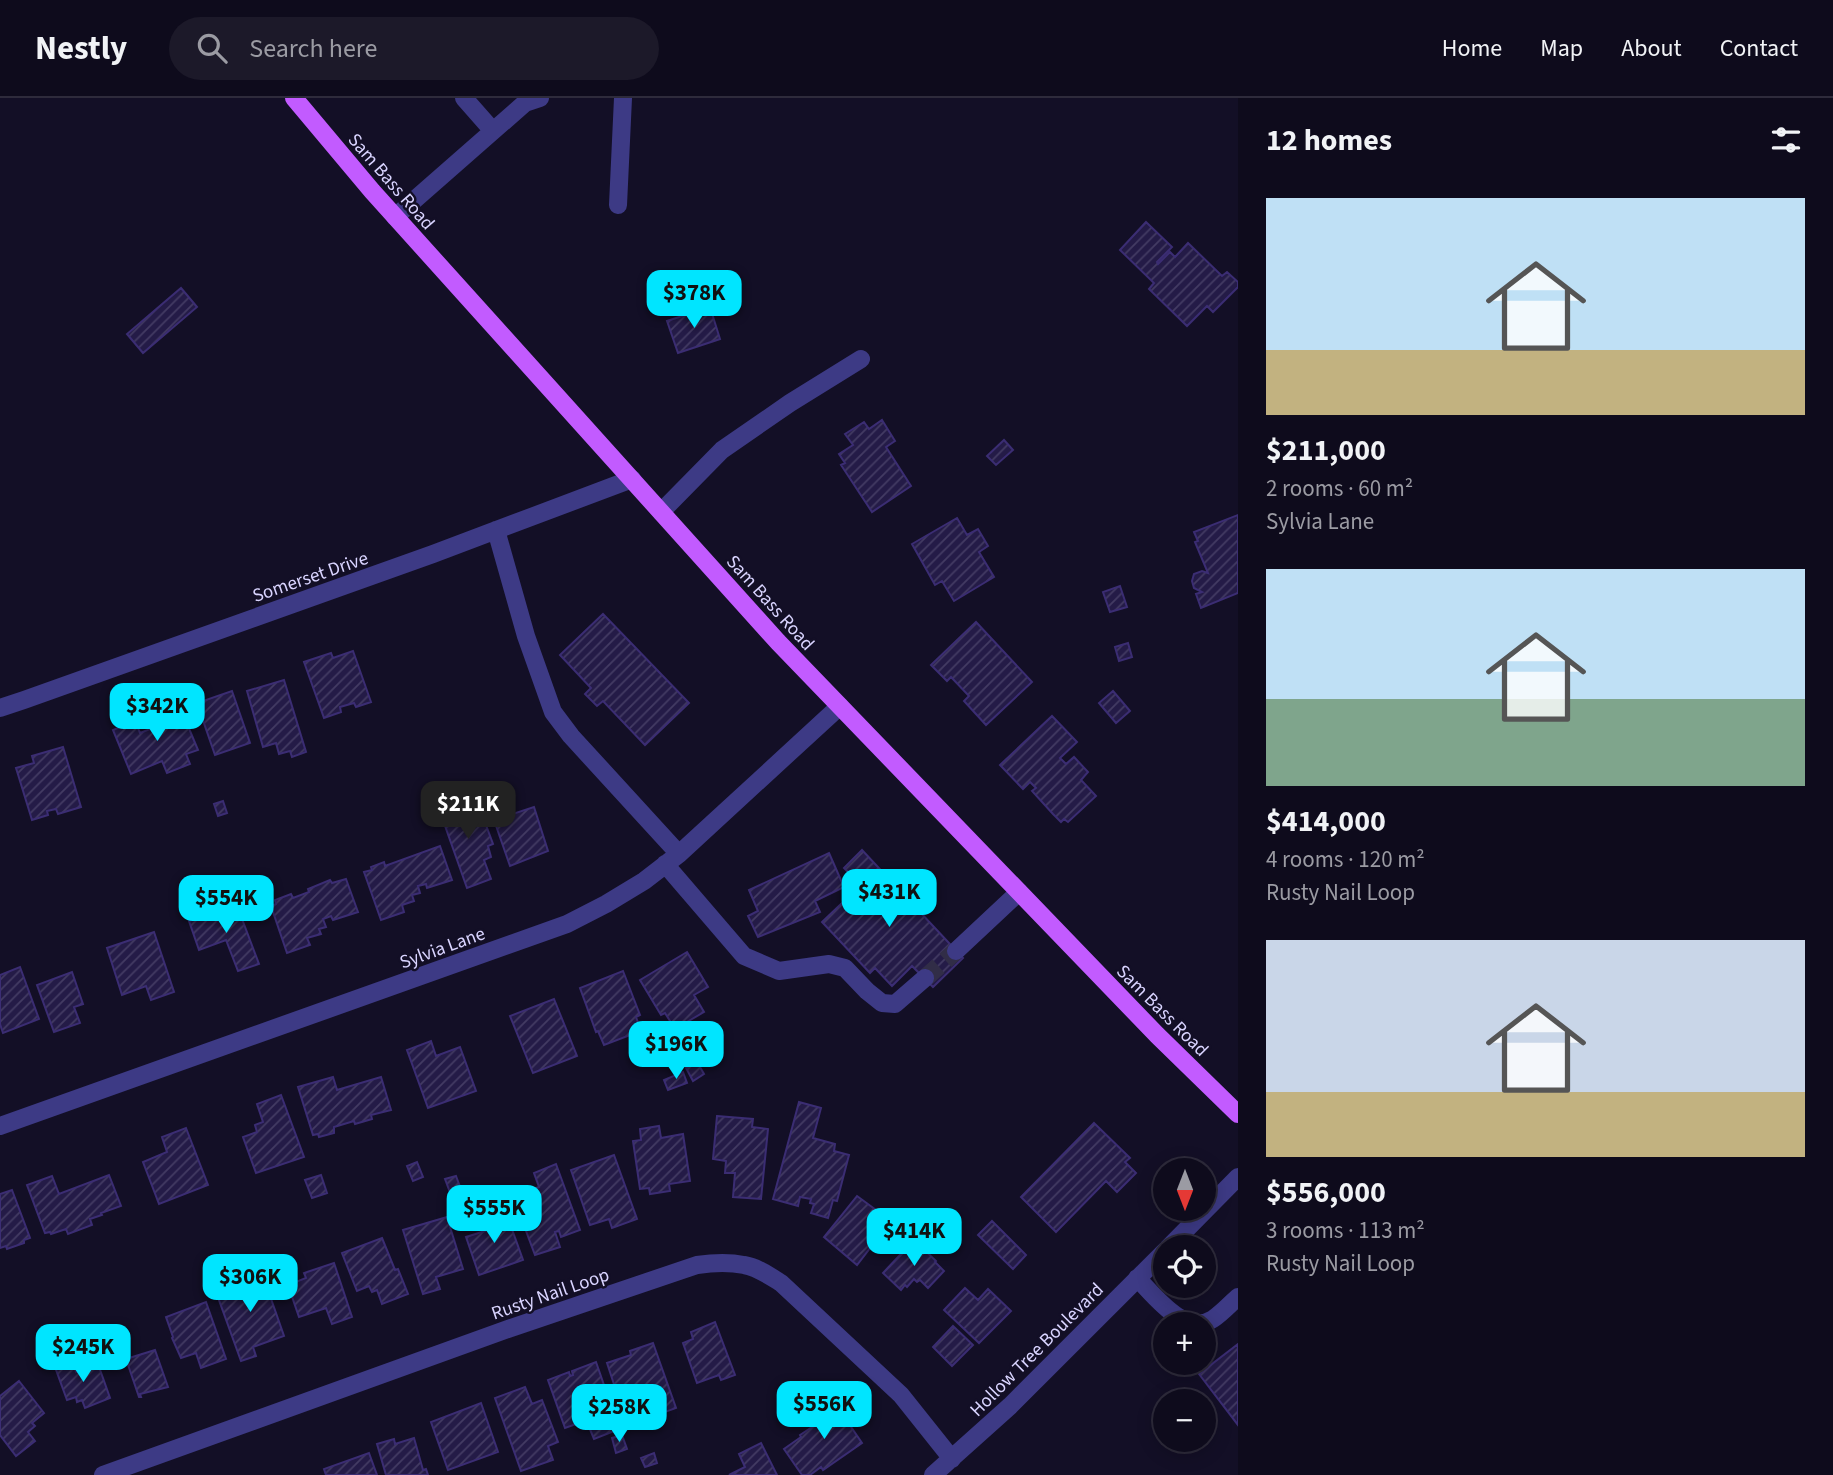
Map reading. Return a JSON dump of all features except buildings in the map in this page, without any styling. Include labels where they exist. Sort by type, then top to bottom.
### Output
[{"type":"main road","name":"Sam Bass Road","points":[[294,98],[394,216],[778,642],[1157,1035],[1238,1114]]},
{"type":"street","points":[[464,98],[493,131]]},
{"type":"street","points":[[394,216],[525,103],[540,98]]},
{"type":"street","points":[[618,205],[623,98]]},
{"type":"street","points":[[661,512],[722,450],[861,359]]},
{"type":"street","name":"Somerset Drive","points":[[0,708],[632,479]]},
{"type":"street","points":[[496,530],[526,636],[553,712],[672,859],[744,956],[779,971],[829,964],[845,968],[881,1003],[895,1004],[925,978]]},
{"type":"street","name":"Sylvia Lane","points":[[0,1126],[567,924],[644,881],[672,859],[840,706]]},
{"type":"street","points":[[956,951],[1019,892]]},
{"type":"street","name":"Hollow Tree Boulevard","points":[[1181,1235],[1238,1177]]},
{"type":"street","name":"Rusty Nail Loop","points":[[103,1475],[508,1329],[697,1265],[710,1263],[745,1265],[781,1283],[901,1395],[952,1459]]},
{"type":"street","name":"Hollow Tree Boulevard","points":[[933,1475],[1010,1406],[1153,1263]]},
{"type":"street","points":[[1137,1278],[1180,1319],[1198,1324],[1212,1320],[1238,1297]]},
{"type":"tunnel","points":[[925,978],[956,951]]}]
